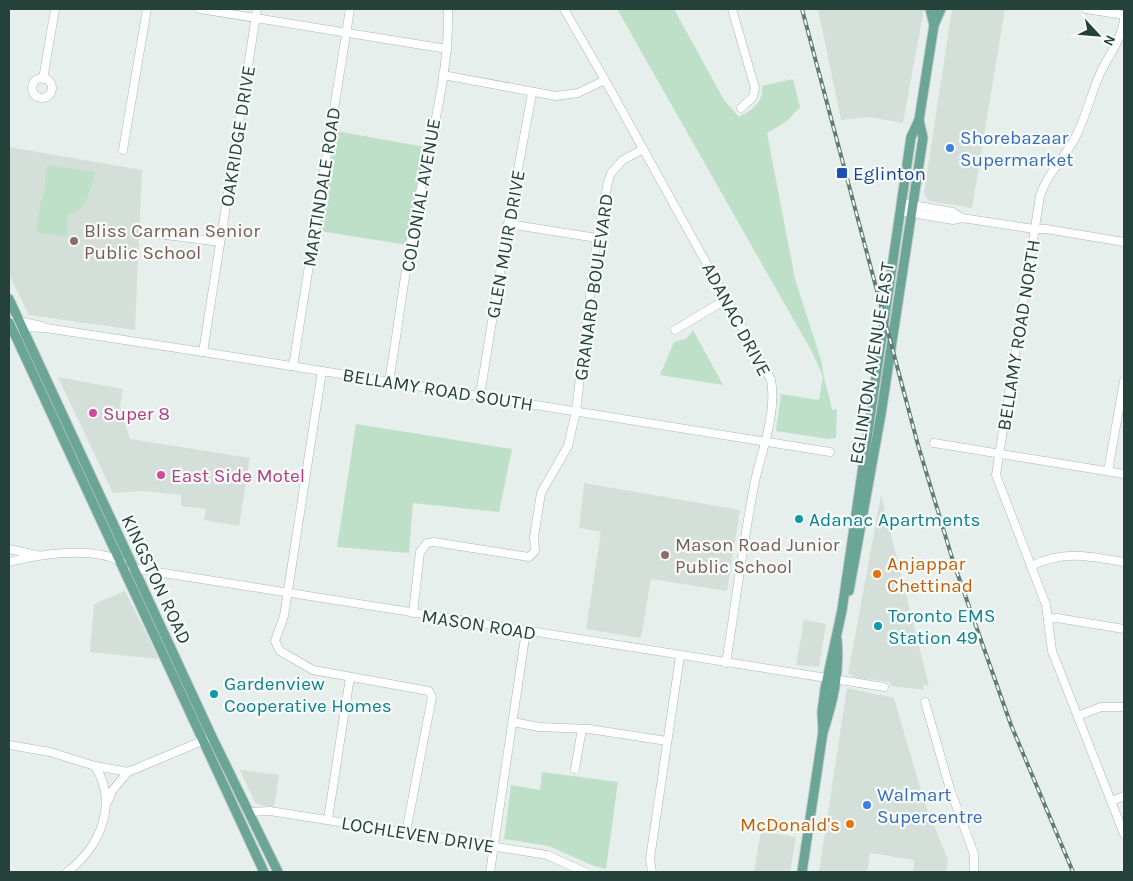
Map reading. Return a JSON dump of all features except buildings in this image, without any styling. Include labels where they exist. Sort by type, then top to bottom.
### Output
[{"type":"main road","name":"EGLINTON AVENUE EAST","points":[[930,9],[934,25]]},
{"type":"main road","name":"EGLINTON AVENUE EAST","points":[[802,872],[823,732],[822,712],[831,680],[842,610],[911,136],[919,120],[934,25],[942,9]]},
{"type":"main road","name":"EGLINTON AVENUE EAST","points":[[842,610],[849,592],[881,414],[923,138],[919,120]]},
{"type":"main road","name":"KINGSTON ROAD","points":[[9,299],[13,323],[202,741],[264,872]]},
{"type":"main road","name":"KINGSTON ROAD","points":[[13,323],[135,570],[212,737],[278,872]]},
{"type":"main road","points":[[190,712],[201,712]]},
{"type":"street","points":[[43,79],[55,9]]},
{"type":"street","points":[[123,150],[147,9]]},
{"type":"street","points":[[200,9],[447,49]]},
{"type":"street","name":"OAKRIDGE DRIVE","points":[[203,352],[258,9]]},
{"type":"street","name":"MARTINDALE ROAD","points":[[293,366],[350,9]]},
{"type":"street","name":"COLONIAL AVENUE","points":[[389,381],[415,217],[443,75],[447,49],[448,9]]},
{"type":"street","name":"ADANAC DRIVE","points":[[564,9],[771,380],[772,398],[766,441],[755,482],[726,662]]},
{"type":"street","points":[[732,9],[754,88],[753,97],[741,108]]},
{"type":"street","points":[[1086,9],[1124,15]]},
{"type":"street","points":[[1124,20],[1120,40],[1101,73],[1081,127],[1044,184],[1034,229],[1046,229],[1124,242]]},
{"type":"street","points":[[443,75],[556,96],[594,87],[605,80]]},
{"type":"street","name":"GLEN MUIR DRIVE","points":[[480,395],[532,93]]},
{"type":"street","name":"GRANARD BOULEVARD","points":[[413,613],[420,552],[427,543],[434,542],[529,557],[533,555],[541,493],[568,446],[576,411],[597,238],[611,173],[623,160],[643,149]]},
{"type":"street","name":"BELLAMY ROAD NORTH","points":[[900,207],[953,220],[962,218],[1034,229],[1000,454]]},
{"type":"street","points":[[508,224],[597,238]]},
{"type":"street","points":[[143,232],[220,242]]},
{"type":"street","points":[[675,330],[727,299]]},
{"type":"street","name":"BELLAMY ROAD SOUTH","points":[[13,323],[480,395],[830,452]]},
{"type":"street","points":[[322,371],[283,622],[275,637],[278,649],[313,670],[423,689],[431,694],[406,832]]},
{"type":"street","points":[[1108,471],[1124,381]]},
{"type":"street","name":"BELLAMY ROAD NORTH","points":[[934,444],[1124,474]]},
{"type":"street","points":[[1000,454],[996,475],[998,483],[1046,605],[1052,652],[1124,834]]},
{"type":"street","points":[[9,549],[39,555]]},
{"type":"street","points":[[1031,566],[1052,557],[1067,554],[1124,562]]},
{"type":"street","points":[[9,562],[39,555]]},
{"type":"street","name":"MASON ROAD","points":[[39,555],[104,555],[122,562],[135,570],[884,687]]},
{"type":"street","points":[[1048,619],[1057,618],[1124,629]]},
{"type":"street","points":[[490,872],[526,631]]},
{"type":"street","points":[[652,872],[650,859],[680,656]]},
{"type":"street","points":[[328,820],[350,677]]},
{"type":"street","points":[[925,702],[950,789],[974,854],[974,872]]},
{"type":"street","points":[[1078,716],[1100,707],[1124,707]]},
{"type":"street","points":[[513,722],[582,729],[667,741]]},
{"type":"street","points":[[575,769],[582,729]]},
{"type":"street","points":[[67,872],[83,858],[95,842],[112,791],[128,772],[212,737]]},
{"type":"street","points":[[9,745],[50,752],[95,766],[128,772]]},
{"type":"street","points":[[95,766],[105,786],[107,805]]},
{"type":"street","points":[[1112,801],[1124,796]]},
{"type":"street","name":"LOCHLEVEN DRIVE","points":[[248,812],[270,811],[553,856],[585,872]]},
{"type":"shaded area","points":[[818,9],[924,9],[903,123],[869,117],[841,120]]},
{"type":"shaded area","points":[[952,9],[1005,9],[972,208],[929,201],[924,193]]},
{"type":"shaded area","name":"Bliss Carman Senior Public School","points":[[9,147],[142,170],[135,330],[29,315],[9,274]]},
{"type":"shaded area","points":[[58,377],[123,389],[120,406],[130,439],[250,458],[239,526],[204,520],[206,509],[181,506],[181,495],[143,491],[113,493]]},
{"type":"shaded area","name":"Mason Road Junior Public School","points":[[584,483],[740,510],[727,591],[651,579],[641,638],[586,629],[601,532],[579,528]]},
{"type":"shaded area","points":[[881,495],[929,686],[923,685],[924,690],[892,686],[889,682],[852,677],[852,675],[848,674]]},
{"type":"shaded area","points":[[125,591],[159,659],[90,652],[94,604]]},
{"type":"shaded area","points":[[804,620],[826,624],[819,667],[796,665]]},
{"type":"shaded area","points":[[847,688],[894,698],[924,801],[948,860],[946,872],[913,872],[914,860],[870,853],[867,872],[819,872]]},
{"type":"shaded area","points":[[240,770],[279,775],[274,808],[255,803]]},
{"type":"shaded area","points":[[761,831],[796,837],[790,872],[754,872]]},
{"type":"green space","points":[[617,9],[674,9],[724,100],[739,117],[753,108],[759,101],[762,86],[793,79],[800,107],[787,121],[767,133],[795,279],[822,363],[832,410],[837,409],[836,438],[829,439],[776,431],[781,394],[819,400],[823,376],[812,352]]},
{"type":"green space","points":[[336,131],[425,147],[408,245],[319,231]]},
{"type":"green space","points":[[47,165],[95,172],[90,192],[84,205],[74,213],[67,214],[66,236],[36,233]]},
{"type":"green space","points":[[693,330],[723,385],[660,375],[674,342],[686,339]]},
{"type":"green space","points":[[356,424],[512,449],[499,512],[413,503],[409,553],[337,547]]},
{"type":"green space","points":[[542,772],[618,782],[606,869],[594,866],[549,846],[504,839],[511,785],[540,790]]},
{"type":"railway","points":[[802,9],[918,445],[953,561],[1011,725],[1073,872]]},
{"type":"place","name":"Shorebazaar Supermarket","points":[[950,148]]},
{"type":"place","name":"Eglinton","points":[[842,173]]},
{"type":"place","name":"Bliss Carman Senior Public School","points":[[74,241]]},
{"type":"place","name":"Super 8","points":[[93,413]]},
{"type":"place","name":"East Side Motel","points":[[161,475]]},
{"type":"place","name":"Adanac Apartments","points":[[799,519]]},
{"type":"place","name":"Mason Road Junior Public School","points":[[665,555]]},
{"type":"place","name":"Anjappar Chettinad","points":[[877,574]]},
{"type":"place","name":"Toronto EMS Station 49","points":[[878,626]]},
{"type":"place","name":"Gardenview Cooperative Homes","points":[[214,694]]},
{"type":"place","name":"Walmart Supercentre","points":[[867,805]]},
{"type":"place","name":"McDonald's","points":[[850,824]]}]
